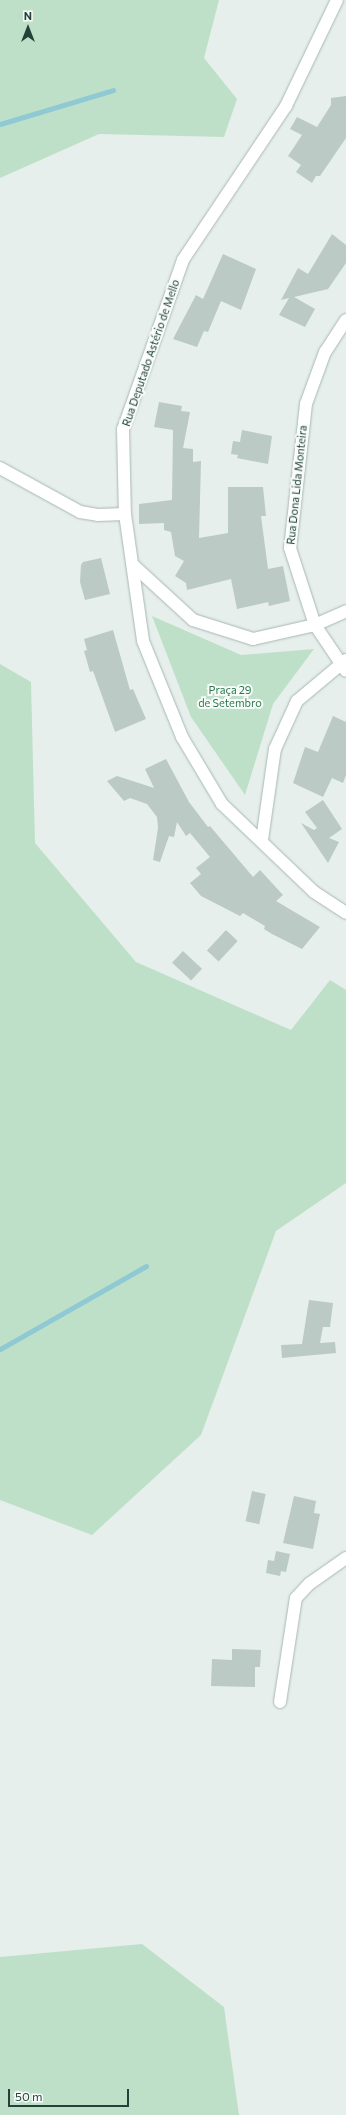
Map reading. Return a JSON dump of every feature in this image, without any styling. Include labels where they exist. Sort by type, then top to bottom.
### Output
[{"type":"street","name":"Rua Deputado Astério de Mello","points":[[337,0],[286,106],[184,260],[123,429],[125,514],[143,641],[182,737],[222,804],[262,840],[314,892],[346,913]]},
{"type":"street","name":"Rua Dona Lida Monteira","points":[[344,665],[316,625],[290,548],[306,404],[325,352],[346,320]]},
{"type":"street","points":[[0,468],[80,512],[98,515],[125,514]]},
{"type":"street","points":[[133,565],[193,620],[253,639],[316,625],[346,611]]},
{"type":"street","points":[[262,840],[275,749],[297,701],[344,665]]},
{"type":"street","points":[[280,1702],[296,1598],[309,1584],[346,1558]]},
{"type":"green space","points":[[0,0],[219,0],[204,58],[237,99],[224,137],[99,134],[0,178]]},
{"type":"green space","name":"Praça 29 de Setembro","points":[[152,616],[241,655],[314,649],[273,704],[245,795],[191,717]]},
{"type":"green space","points":[[0,664],[31,682],[35,843],[136,962],[291,1030],[330,980],[346,990],[346,1183],[276,1231],[201,1435],[92,1535],[0,1500]]},
{"type":"green space","points":[[142,1944],[224,2007],[239,2115],[0,2115],[0,1957]]},
{"type":"building","points":[[346,96],[346,138],[320,176],[316,176],[312,183],[296,172],[301,165],[288,156],[302,135],[290,129],[297,117],[317,127],[331,105],[331,98]]},
{"type":"building","points":[[332,234],[346,245],[346,263],[328,289],[294,297],[315,309],[305,327],[279,315],[289,298],[281,300],[298,268],[308,274]]},
{"type":"building","points":[[223,254],[256,269],[241,310],[221,301],[208,332],[204,331],[197,347],[173,339],[196,295],[203,299]]},
{"type":"building","points":[[159,402],[182,406],[181,411],[190,412],[183,448],[193,449],[193,462],[201,461],[199,538],[228,533],[228,487],[263,487],[266,516],[261,516],[268,569],[283,566],[290,601],[269,606],[268,602],[237,609],[231,579],[187,590],[186,583],[175,576],[184,561],[175,556],[171,532],[164,530],[164,523],[139,524],[139,504],[172,500],[173,430],[154,427]]},
{"type":"building","points":[[242,430],[272,436],[268,464],[237,458],[238,455],[231,454],[233,441],[240,442]]},
{"type":"building","points":[[101,558],[110,594],[85,600],[80,582],[81,565],[83,562]]},
{"type":"building","points":[[113,630],[130,690],[133,689],[146,719],[115,732],[93,671],[90,672],[84,651],[87,650],[84,639]]},
{"type":"building","points":[[333,716],[346,722],[346,775],[343,783],[332,778],[323,797],[293,783],[305,747],[318,752]]},
{"type":"building","points":[[166,759],[189,802],[208,827],[210,826],[253,877],[260,870],[283,895],[276,901],[320,927],[302,949],[272,934],[264,929],[265,926],[243,913],[240,916],[201,896],[190,883],[201,874],[196,868],[210,857],[190,833],[186,836],[177,822],[174,837],[169,836],[160,862],[153,860],[158,828],[157,817],[147,804],[130,798],[124,801],[107,781],[117,776],[154,788],[145,769]]},
{"type":"building","points":[[323,800],[342,829],[329,838],[339,842],[328,863],[301,823],[314,830],[317,828],[305,812]]},
{"type":"building","points":[[226,930],[238,941],[219,961],[207,950]]},
{"type":"building","points":[[183,951],[202,969],[191,980],[172,963]]},
{"type":"building","points":[[309,1300],[333,1303],[330,1327],[323,1327],[320,1343],[335,1342],[336,1353],[282,1358],[281,1345],[302,1344]]},
{"type":"building","points":[[252,1491],[266,1494],[259,1524],[246,1521]]},
{"type":"building","points":[[294,1496],[316,1501],[314,1513],[320,1514],[313,1549],[283,1543]]},
{"type":"building","points":[[276,1551],[290,1554],[286,1572],[281,1571],[280,1576],[266,1573],[268,1560],[274,1561]]},
{"type":"building","points":[[232,1649],[261,1650],[260,1667],[255,1667],[255,1687],[211,1686],[212,1659],[232,1660]]},
{"type":"waterway","points":[[0,124],[113,90]]},
{"type":"waterway","points":[[0,1349],[146,1266]]}]
